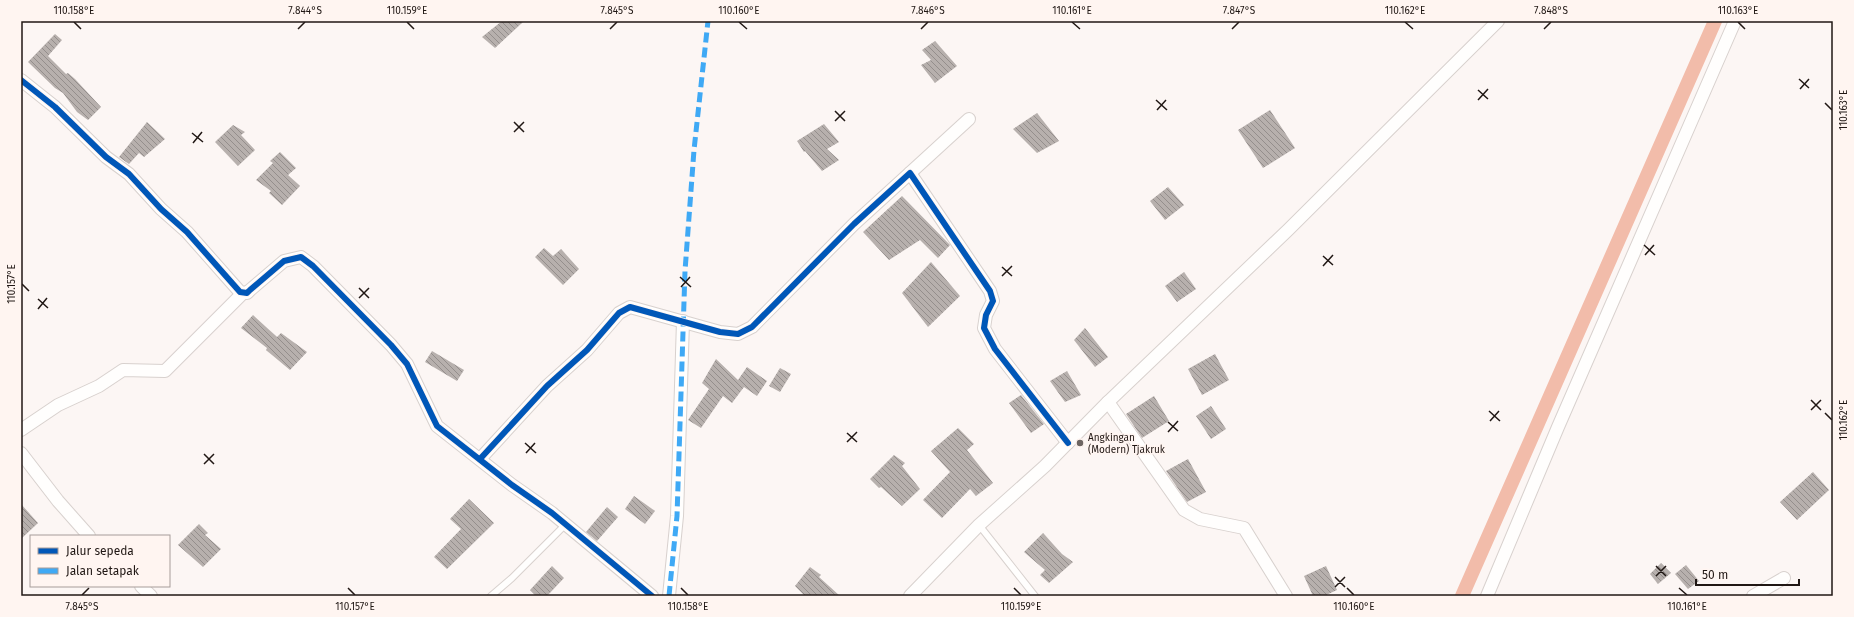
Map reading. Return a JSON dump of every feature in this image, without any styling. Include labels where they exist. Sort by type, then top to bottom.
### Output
[{"type":"street","points":[[910,596],[979,525],[1068,443],[1108,402],[1288,230],[1498,21]]},
{"type":"street","points":[[1487,596],[1558,427],[1735,21]]},
{"type":"street","points":[[21,80],[55,107],[106,157],[129,174],[161,209],[187,232],[243,293]]},
{"type":"street","points":[[480,459],[547,386],[588,350],[619,313],[630,307],[720,332],[738,334],[752,327],[854,224],[969,119]]},
{"type":"street","points":[[910,173],[990,290],[993,301],[986,315],[984,328],[995,349],[1068,443]]},
{"type":"street","points":[[21,430],[58,405],[99,386],[124,370],[165,371],[243,293],[250,290],[284,261],[301,257],[313,266],[398,353],[416,381],[437,426],[565,525],[652,596]]},
{"type":"street","points":[[669,596],[677,516],[683,321]]},
{"type":"street","points":[[1108,402],[1184,510],[1200,519],[1244,528],[1286,596]]},
{"type":"street","points":[[21,454],[58,501],[88,535]]},
{"type":"street","points":[[1753,596],[1784,578]]},
{"type":"street","points":[[142,587],[151,596]]},
{"type":"lane","points":[[491,596],[512,578],[565,525]]},
{"type":"lane","points":[[979,525],[1035,596]]},
{"type":"building","points":[[502,21],[524,21],[495,48],[482,37]]},
{"type":"building","points":[[55,34],[62,40],[48,56],[66,74],[68,73],[75,79],[101,107],[88,120],[77,112],[63,93],[55,88],[28,62]]},
{"type":"building","points":[[935,41],[957,66],[935,83],[921,65],[931,60],[922,50]]},
{"type":"building","points":[[1270,110],[1295,148],[1263,168],[1238,130]]},
{"type":"building","points":[[1037,113],[1059,141],[1037,153],[1013,129]]},
{"type":"building","points":[[147,122],[165,139],[144,157],[139,153],[129,164],[119,157]]},
{"type":"building","points":[[824,124],[839,142],[827,149],[839,160],[822,171],[805,151],[804,152],[797,141]]},
{"type":"building","points":[[233,125],[245,132],[241,135],[255,150],[238,166],[215,142]]},
{"type":"building","points":[[280,152],[296,168],[288,175],[300,186],[282,205],[269,193],[271,191],[256,180],[273,163],[270,161]]},
{"type":"building","points":[[1168,187],[1184,205],[1165,220],[1150,201]]},
{"type":"building","points":[[902,196],[950,245],[938,258],[920,240],[889,260],[863,232]]},
{"type":"building","points":[[544,248],[553,256],[561,249],[579,269],[563,285],[535,257]]},
{"type":"building","points":[[931,262],[960,296],[928,327],[902,293]]},
{"type":"building","points":[[1184,272],[1196,289],[1177,302],[1165,286]]},
{"type":"building","points":[[253,315],[277,337],[281,333],[307,352],[290,370],[266,350],[267,348],[241,328]]},
{"type":"building","points":[[1085,328],[1108,357],[1095,367],[1074,340]]},
{"type":"building","points":[[432,351],[464,370],[457,381],[425,362]]},
{"type":"building","points":[[1215,354],[1229,380],[1202,395],[1188,369]]},
{"type":"building","points":[[716,359],[738,380],[747,367],[767,381],[757,396],[744,387],[732,403],[723,396],[701,428],[688,420],[709,389],[702,383]]},
{"type":"building","points":[[780,368],[791,374],[780,392],[769,386]]},
{"type":"building","points":[[1067,371],[1081,395],[1065,402],[1050,381]]},
{"type":"building","points":[[1021,395],[1044,424],[1031,433],[1009,403]]},
{"type":"building","points":[[1154,396],[1169,421],[1142,438],[1126,414]]},
{"type":"building","points":[[1211,406],[1226,429],[1211,439],[1196,416]]},
{"type":"building","points":[[958,428],[974,444],[967,450],[993,483],[976,496],[970,489],[942,518],[923,500],[950,472],[931,451]]},
{"type":"building","points":[[894,455],[905,463],[902,466],[920,489],[902,506],[870,479]]},
{"type":"building","points":[[1188,459],[1206,492],[1187,502],[1166,471]]},
{"type":"building","points":[[1813,472],[1829,490],[1797,520],[1780,502]]},
{"type":"building","points":[[634,496],[655,511],[645,524],[625,509]]},
{"type":"building","points":[[469,499],[494,523],[447,569],[434,557],[461,529],[450,519]]},
{"type":"building","points":[[21,504],[38,523],[21,539]]},
{"type":"building","points":[[607,507],[618,517],[597,541],[586,532]]},
{"type":"building","points":[[199,524],[208,533],[205,535],[221,549],[203,567],[178,545]]},
{"type":"building","points":[[1043,533],[1062,554],[1073,562],[1049,583],[1040,575],[1045,570],[1024,552]]},
{"type":"building","points":[[1661,563],[1671,573],[1658,584],[1650,574]]},
{"type":"building","points":[[1686,565],[1699,581],[1688,589],[1675,574]]},
{"type":"building","points":[[552,566],[564,578],[547,596],[536,596],[530,590]]},
{"type":"building","points":[[1326,566],[1337,590],[1324,596],[1313,596],[1304,576]]},
{"type":"building","points":[[810,567],[821,575],[819,577],[840,596],[805,596],[795,586]]},
{"type":"waterway","points":[[1462,596],[1715,21]]},
{"type":"marked path","points":[[669,596],[677,516],[685,271],[694,150],[708,21]]},
{"type":"cycle path","points":[[21,80],[55,107],[106,157],[129,174],[161,209],[187,232],[240,292],[247,293],[284,261],[301,257],[313,266],[391,345],[407,364],[437,426],[512,485],[552,513],[652,596]]},
{"type":"cycle path","points":[[480,459],[547,386],[587,350],[619,313],[630,307],[720,332],[738,334],[752,327],[854,224],[910,173],[990,291],[993,301],[986,315],[984,328],[995,349],[1068,443]]},
{"type":"place","name":"Angkingan (Modern) Tjakruk","points":[[1080,443]]}]
